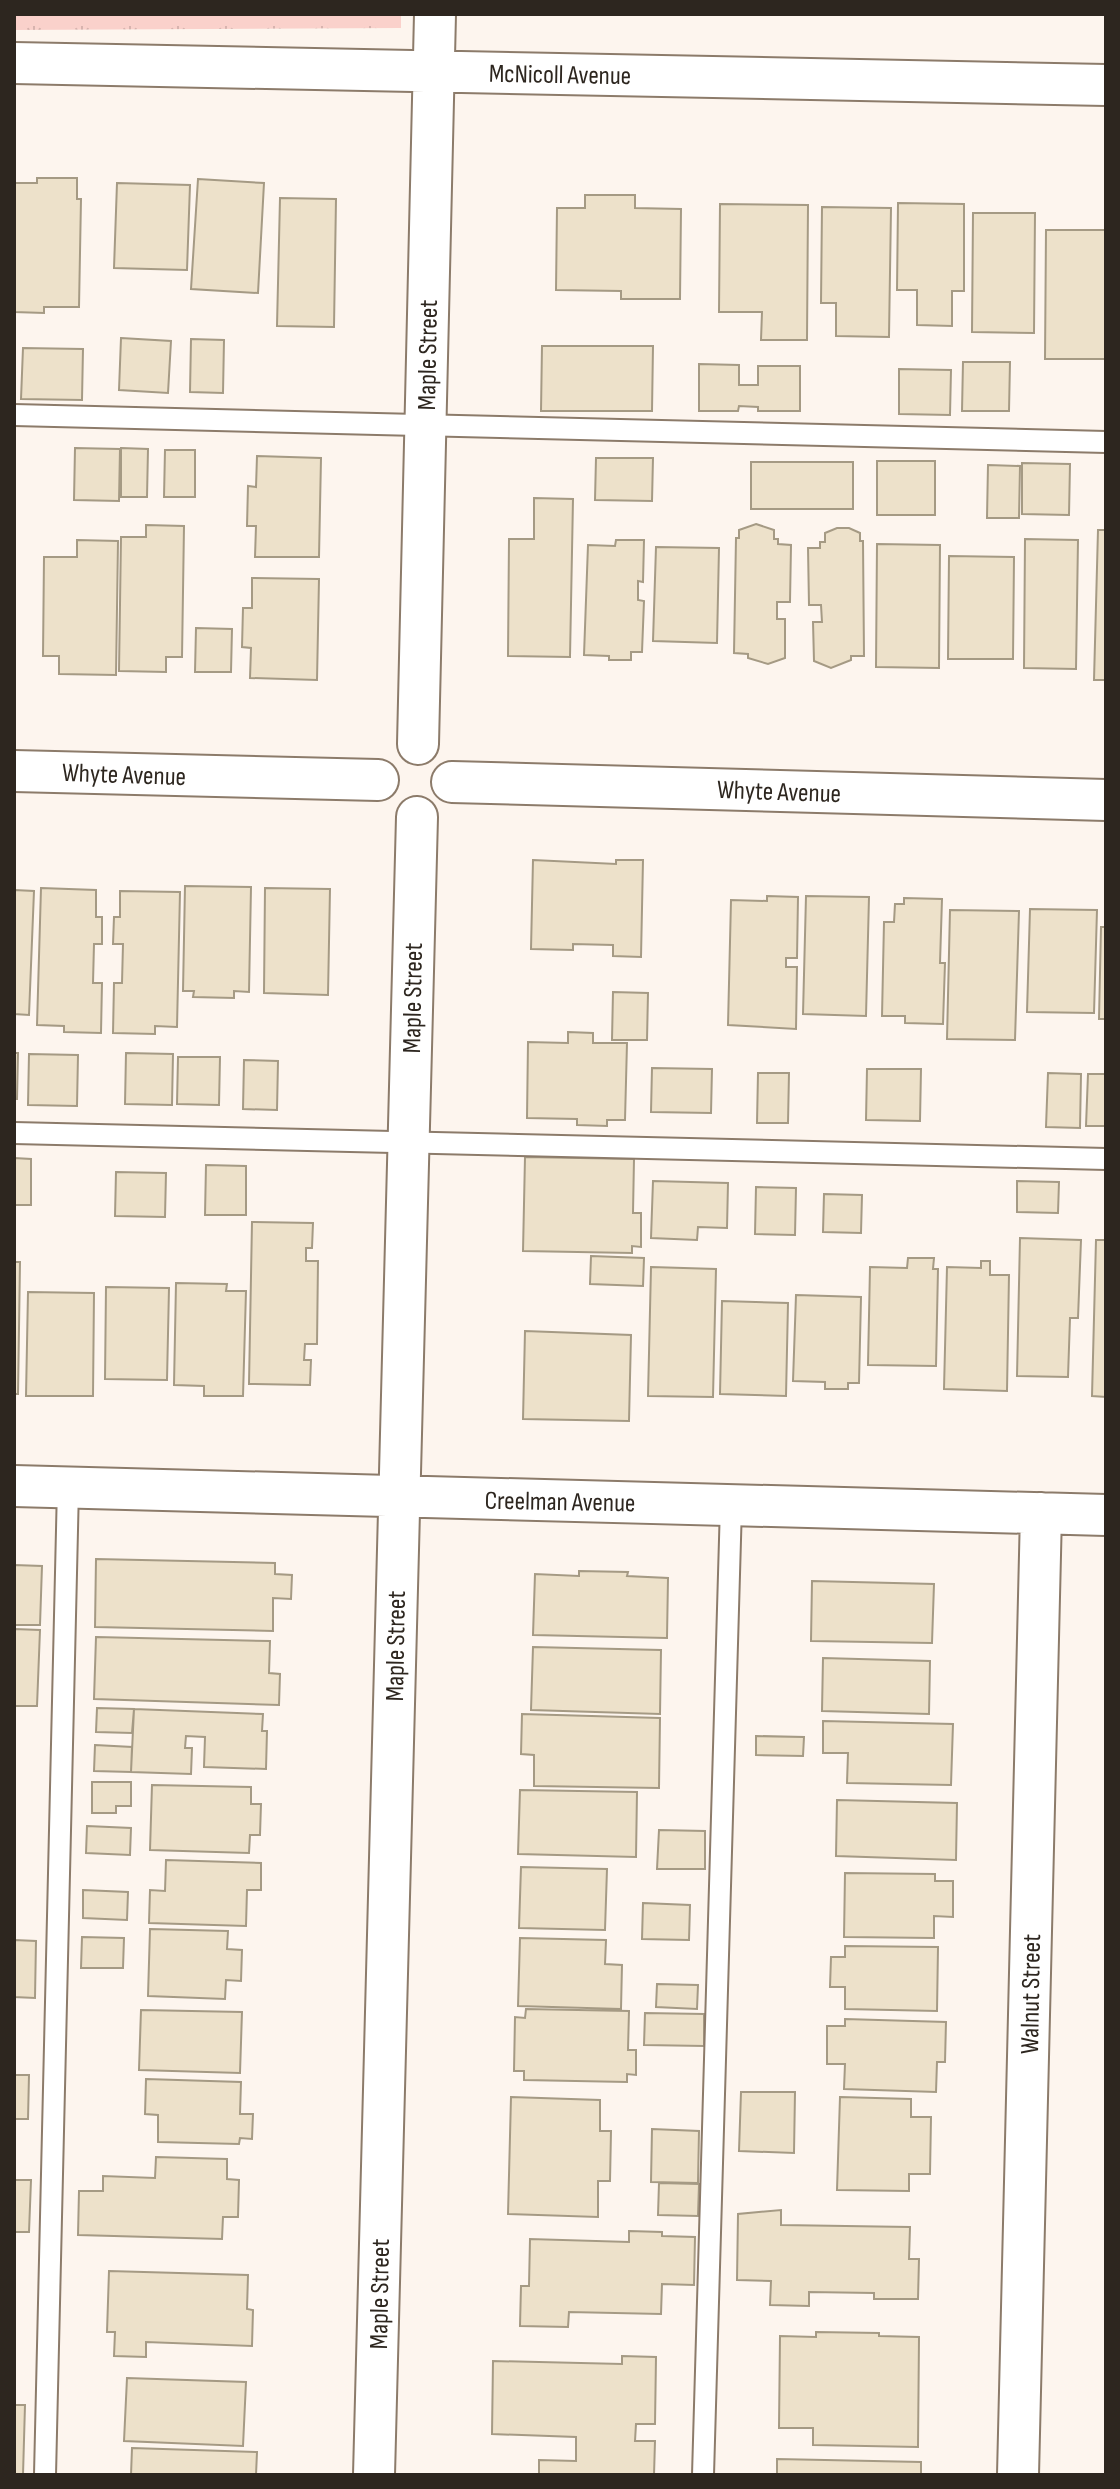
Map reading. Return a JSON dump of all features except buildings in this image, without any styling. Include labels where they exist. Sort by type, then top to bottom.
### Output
[{"type":"street","name":"Maple Street","points":[[418,744],[435,14]]},
{"type":"street","name":"McNicoll Avenue","points":[[14,63],[1106,85]]},
{"type":"street","points":[[418,744],[442,756],[452,782],[441,806],[430,814],[417,817],[402,815],[390,807],[381,795],[378,780],[381,766],[390,754],[403,746],[418,744]]},
{"type":"street","name":"Whyte Avenue","points":[[14,771],[378,780]]},
{"type":"street","name":"Whyte Avenue","points":[[452,782],[1106,800]]},
{"type":"street","name":"Maple Street","points":[[374,2475],[417,817]]},
{"type":"street","name":"Creelman Avenue","points":[[14,1486],[1106,1515]]},
{"type":"street","name":"Walnut Street","points":[[1018,2475],[1041,1513]]},
{"type":"lane","points":[[14,415],[1106,442]]},
{"type":"lane","points":[[14,1133],[1106,1159]]},
{"type":"lane","points":[[45,2475],[68,1487]]},
{"type":"lane","points":[[703,2475],[731,1505]]},
{"type":"green space","points":[[14,14],[401,14],[401,28],[14,30]]}]
